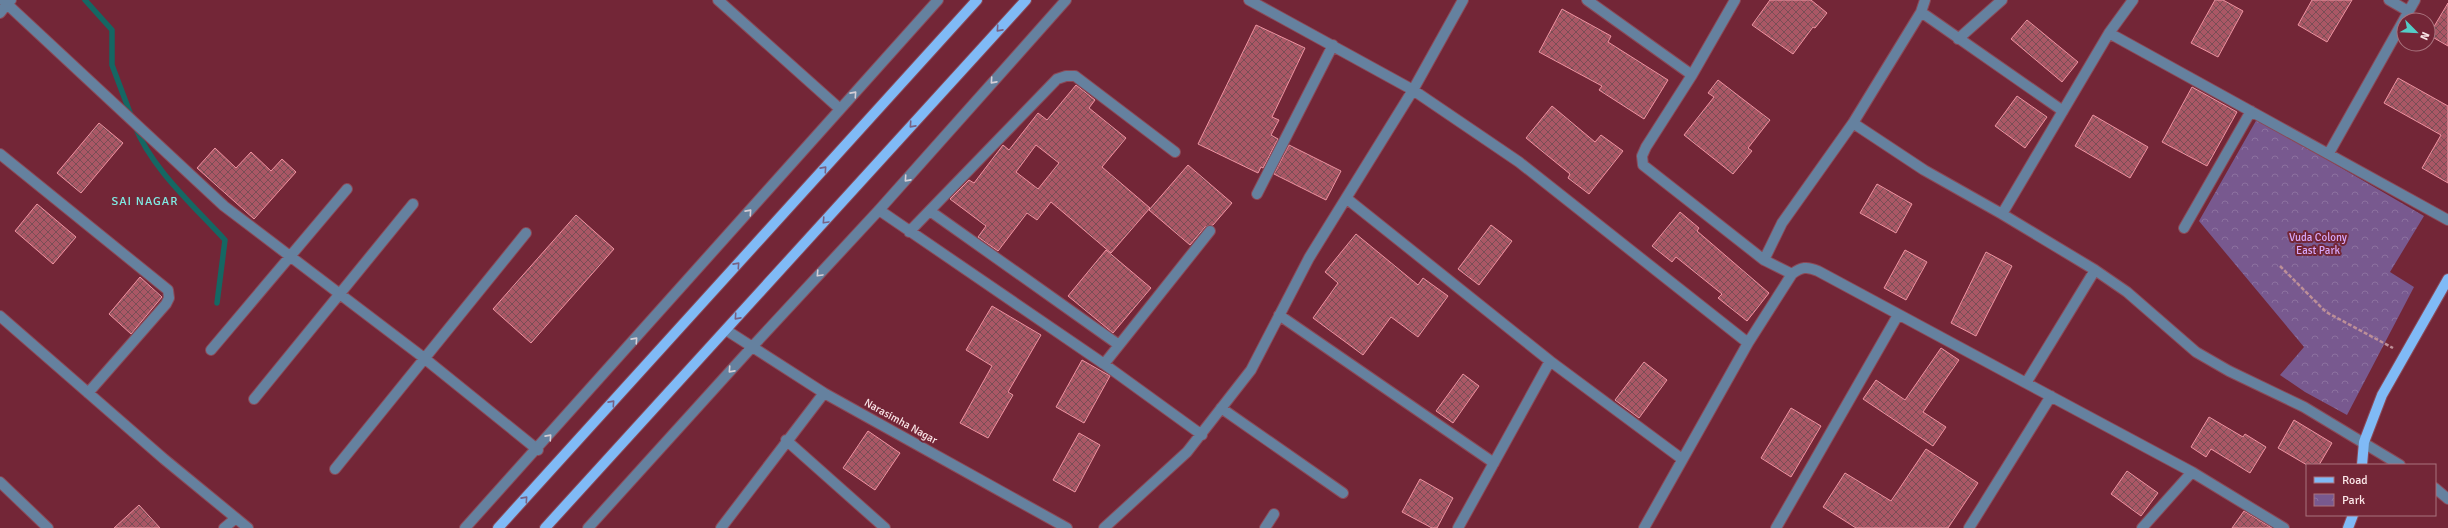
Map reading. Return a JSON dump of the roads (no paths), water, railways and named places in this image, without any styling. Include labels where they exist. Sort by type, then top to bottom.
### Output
[{"type":"main road","points":[[498,528],[977,0]]},
{"type":"main road","points":[[545,528],[1026,0]]},
{"type":"main road","points":[[2362,464],[2364,442],[2382,395],[2445,291],[2448,279]]},
{"type":"main road","points":[[2348,528],[2353,516]]},
{"type":"street","points":[[718,0],[840,109]]},
{"type":"street","points":[[465,528],[538,450],[938,0]]},
{"type":"street","points":[[588,528],[752,347],[879,210],[1066,0]]},
{"type":"street","points":[[1250,0],[1413,90],[1519,162],[1748,343]]},
{"type":"street","points":[[1587,0],[1692,75]]},
{"type":"street","points":[[1735,0],[1692,75],[1646,147],[1642,156],[1643,164],[1764,260],[1792,274]]},
{"type":"street","points":[[1764,260],[1782,223],[1853,123],[1921,12],[1925,0]]},
{"type":"street","points":[[1958,39],[2002,0]]},
{"type":"street","points":[[2002,214],[2109,33],[2133,0]]},
{"type":"street","points":[[2389,0],[2408,11]]},
{"type":"street","points":[[2329,153],[2415,0]]},
{"type":"street","points":[[0,13],[7,1],[224,206],[424,358],[538,450]]},
{"type":"street","points":[[1104,528],[1187,452],[1202,435],[1251,370],[1309,258],[1413,90],[1462,1]]},
{"type":"street","points":[[1921,12],[2063,111]]},
{"type":"street","points":[[2109,33],[2448,220]]},
{"type":"street","points":[[1257,194],[1333,45]]},
{"type":"street","points":[[909,232],[1057,79],[1066,76],[1075,76],[1175,152]]},
{"type":"street","points":[[2184,228],[2251,111]]},
{"type":"street","points":[[1853,123],[1924,170],[2002,214],[2127,292],[2196,352],[2229,371],[2304,407],[2398,464]]},
{"type":"street","points":[[0,154],[168,290],[169,298],[166,304],[88,393]]},
{"type":"street","points":[[212,350],[348,189]]},
{"type":"street","points":[[1346,198],[1550,361],[1682,459]]},
{"type":"street","points":[[254,399],[413,204]]},
{"type":"street","points":[[879,210],[909,232],[1104,364],[1202,435]]},
{"type":"street","points":[[930,211],[1119,345]]},
{"type":"street","points":[[1104,364],[1210,231]]},
{"type":"street","points":[[335,469],[526,233]]},
{"type":"street","points":[[1644,528],[1748,343],[1792,274],[1800,268],[1810,268],[2026,382],[2192,472],[2284,528]]},
{"type":"street","points":[[2026,382],[2094,270]]},
{"type":"street","points":[[1279,315],[1494,463]]},
{"type":"street","points":[[1776,528],[1898,315]]},
{"type":"street","points":[[0,316],[88,393],[248,528]]},
{"type":"street","name":"Narasimha Nagar","points":[[726,330],[824,393],[1068,528]]},
{"type":"street","points":[[1458,528],[1550,361]]},
{"type":"street","points":[[721,528],[786,440],[824,393]]},
{"type":"street","points":[[1969,528],[2051,396]]},
{"type":"street","points":[[1221,408],[1343,493]]},
{"type":"street","points":[[786,440],[885,528]]},
{"type":"street","points":[[2142,528],[2192,472]]},
{"type":"street","points":[[0,482],[48,528]]},
{"type":"street","points":[[2436,489],[2448,499]]},
{"type":"street","points":[[1265,528],[1274,514]]},
{"type":"street","points":[[224,528],[236,518]]},
{"type":"waterway","points":[[85,0],[112,30],[112,65],[132,118]]},
{"type":"waterway","points":[[135,126],[142,142],[163,172],[225,240],[217,303]]},
{"type":"district","name":"SAI NAGAR","points":[[145,201]]},
{"type":"park label","name":"Vuda Colony East Park","points":[[2318,243]]}]
